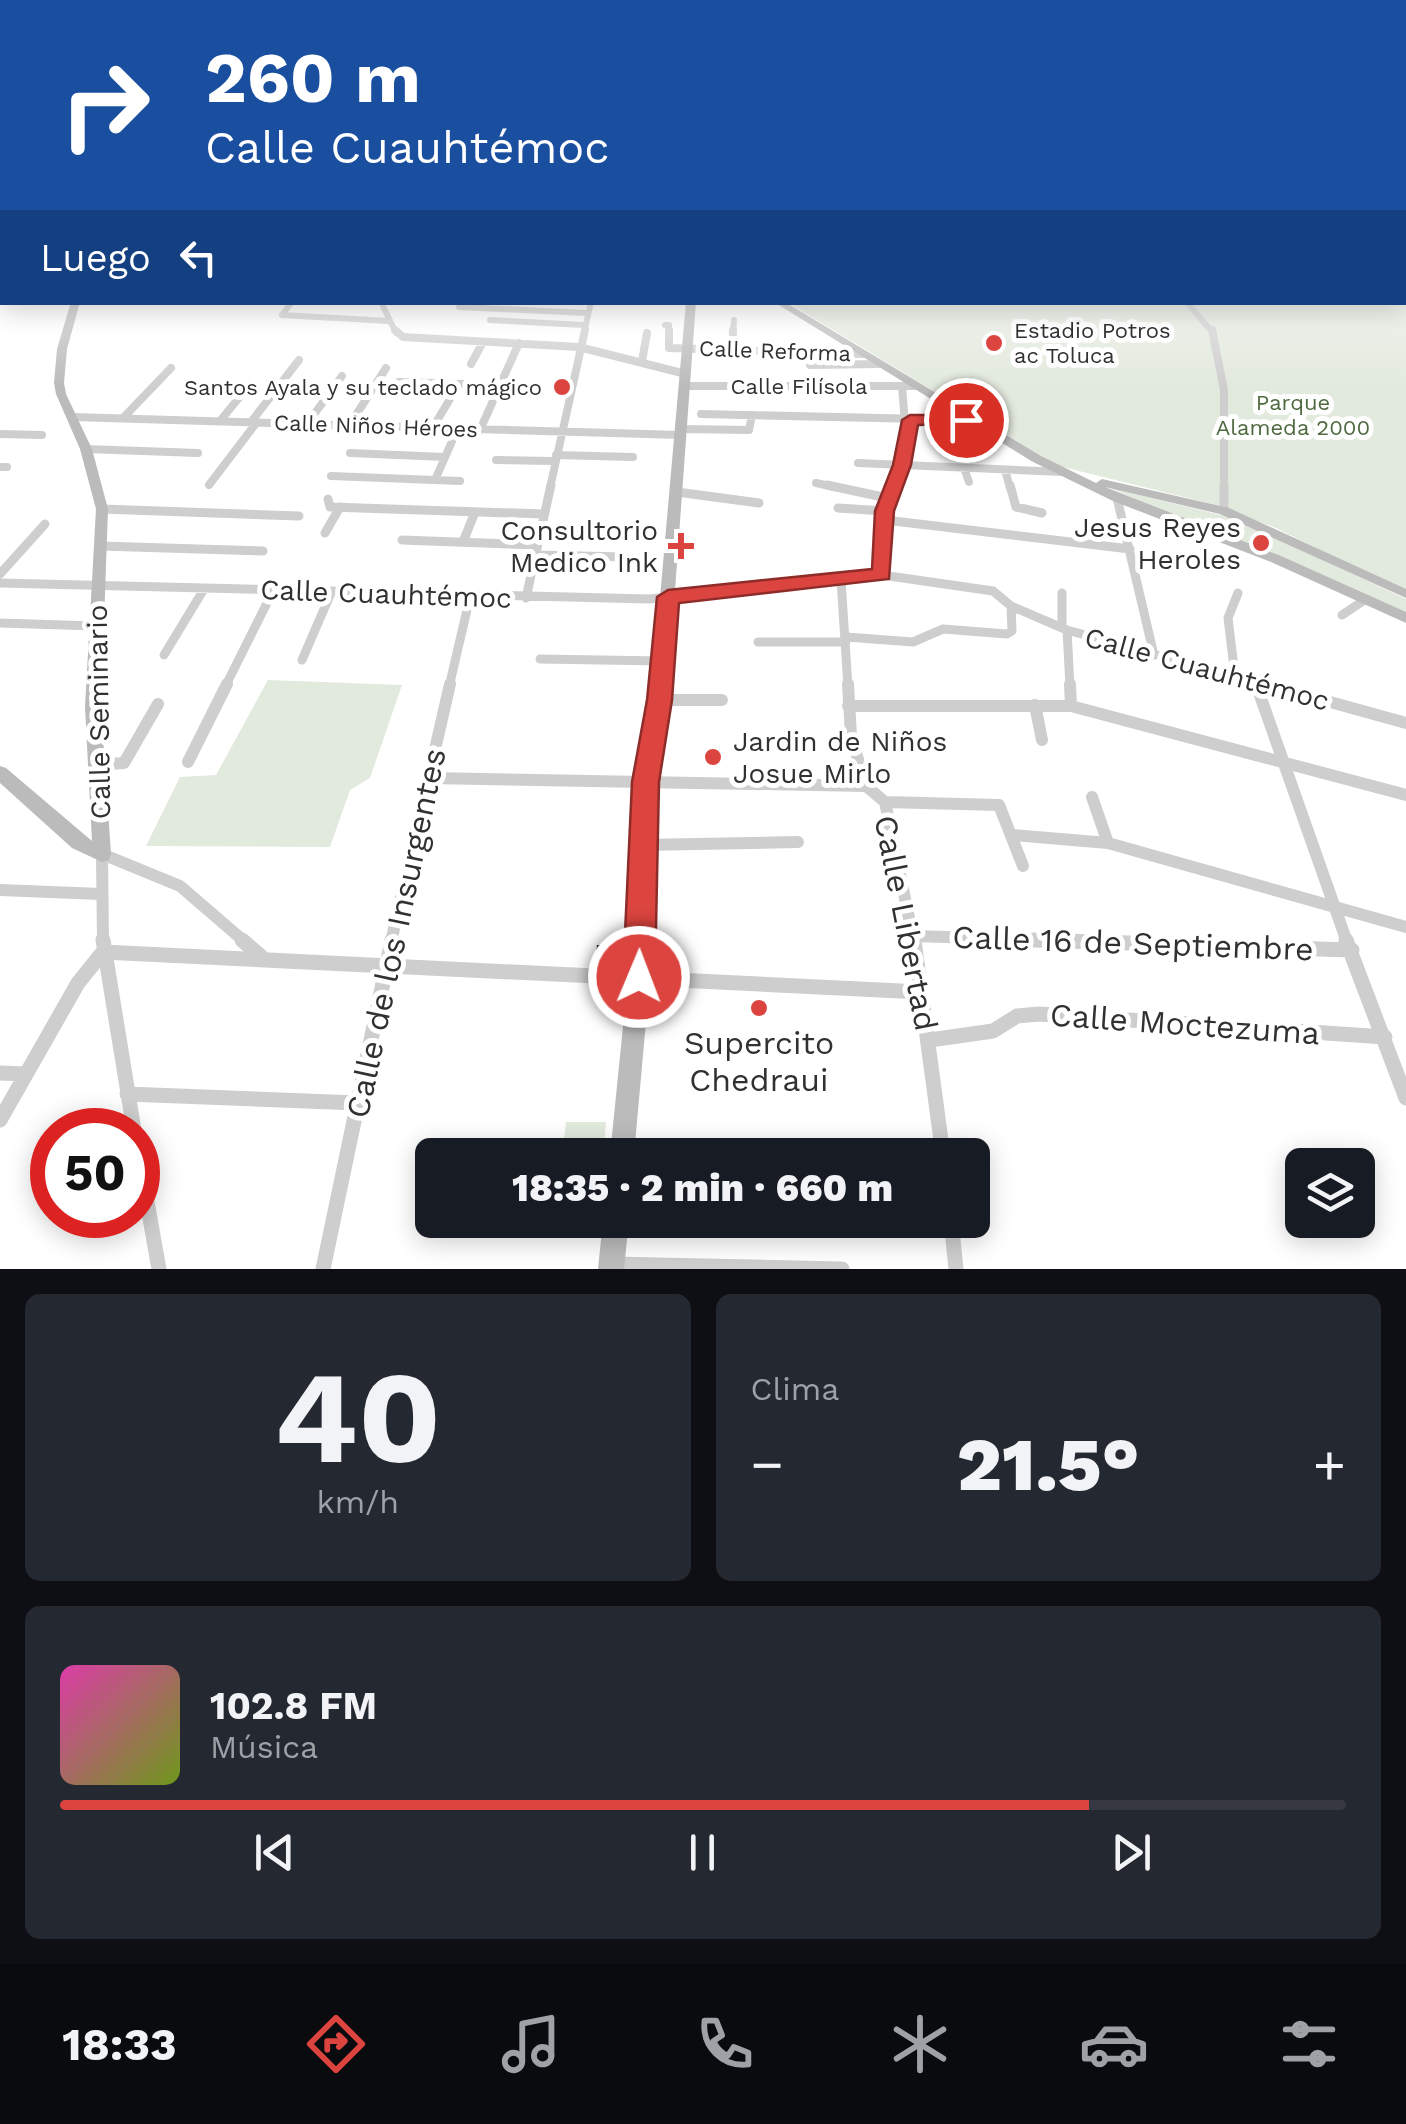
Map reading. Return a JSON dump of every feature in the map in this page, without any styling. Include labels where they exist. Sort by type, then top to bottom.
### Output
[{"type":"main road","name":"Calle Seminario","points":[[75,305],[62,349],[60,382],[86,450],[102,509],[93,707],[102,854]]},
{"type":"main road","points":[[624,1138],[639,977],[646,782],[660,700],[691,305]]},
{"type":"main road","points":[[783,305],[908,386],[1063,472],[1117,498],[1276,559],[1406,618]]},
{"type":"main road","points":[[1086,483],[1224,510],[1406,594]]},
{"type":"main road","points":[[0,773],[79,843],[102,854]]},
{"type":"main road","points":[[612,1267],[614,1238]]},
{"type":"street","points":[[290,305],[282,315],[389,320],[382,305]]},
{"type":"street","points":[[558,312],[560,305]]},
{"type":"street","points":[[526,598],[590,305]]},
{"type":"street","points":[[1190,305],[1212,330],[1224,390],[1224,510]]},
{"type":"street","points":[[459,307],[587,313]]},
{"type":"street","name":"Calle Filísola","points":[[389,320],[403,337],[579,347],[642,361],[686,380],[908,386]]},
{"type":"street","points":[[490,320],[584,325]]},
{"type":"street","points":[[732,350],[734,320]]},
{"type":"street","name":"Calle Reforma","points":[[667,325],[669,348],[863,354]]},
{"type":"street","points":[[642,361],[647,333]]},
{"type":"street","points":[[471,364],[483,342]]},
{"type":"street","points":[[480,430],[519,344]]},
{"type":"street","points":[[209,484],[299,360]]},
{"type":"street","points":[[810,365],[879,364]]},
{"type":"street","points":[[123,418],[172,368]]},
{"type":"street","points":[[349,426],[386,368]]},
{"type":"street","points":[[307,424],[342,376]]},
{"type":"street","points":[[220,421],[251,382]]},
{"type":"street","points":[[398,382],[500,385]]},
{"type":"street","points":[[882,575],[885,516],[902,465],[910,420],[908,386]]},
{"type":"street","points":[[403,391],[452,393],[432,429]]},
{"type":"street","points":[[701,414],[966,420]]},
{"type":"street","name":"Calle Niños Héroes","points":[[72,417],[457,430],[681,432],[750,430],[752,416]]},
{"type":"street","points":[[434,480],[457,430]]},
{"type":"street","points":[[0,434],[42,435]]},
{"type":"street","points":[[86,450],[198,453]]},
{"type":"street","points":[[350,453],[444,457]]},
{"type":"street","points":[[496,460],[633,458]]},
{"type":"street","points":[[858,463],[1063,472]]},
{"type":"street","points":[[964,468],[969,482]]},
{"type":"street","points":[[1005,470],[1016,507],[1042,513]]},
{"type":"street","points":[[331,476],[460,481]]},
{"type":"street","points":[[816,483],[892,498]]},
{"type":"street","points":[[677,492],[759,503]]},
{"type":"street","points":[[328,498],[327,506],[340,507],[544,514]]},
{"type":"street","points":[[1117,498],[1154,655]]},
{"type":"street","points":[[325,532],[340,507]]},
{"type":"street","points":[[838,508],[1130,549]]},
{"type":"street","points":[[102,509],[300,516]]},
{"type":"street","points":[[463,542],[475,512]]},
{"type":"street","points":[[0,574],[45,524]]},
{"type":"street","points":[[402,540],[626,557]]},
{"type":"street","points":[[100,546],[263,552]]},
{"type":"street","name":"Calle Cuauhtémoc","points":[[0,582],[526,598],[668,597],[882,575],[993,592],[1007,599],[1011,606],[1064,629],[1406,723]]},
{"type":"street","name":"Calle Libertad","points":[[841,580],[848,706],[866,786],[885,802],[913,936],[941,1138]]},
{"type":"street","points":[[164,655],[204,589]]},
{"type":"street","points":[[188,762],[273,591]]},
{"type":"street","points":[[302,660],[330,593]]},
{"type":"street","points":[[1062,593],[1071,706]]},
{"type":"street","points":[[1234,676],[1228,618],[1238,594]]},
{"type":"street","name":"Calle de los Insurgentes","points":[[323,1269],[386,964],[470,596]]},
{"type":"street","points":[[1342,615],[1366,599]]},
{"type":"street","points":[[758,642],[913,642],[943,629],[1007,634],[1012,631],[1011,606]]},
{"type":"street","points":[[0,623],[95,626]]},
{"type":"street","points":[[540,659],[662,661]]},
{"type":"street","points":[[1256,684],[1332,905],[1406,1098]]},
{"type":"street","points":[[660,700],[722,700]]},
{"type":"street","points":[[98,766],[124,763],[158,704]]},
{"type":"street","points":[[1035,705],[1042,740]]},
{"type":"street","points":[[848,706],[1071,706],[1406,795]]},
{"type":"street","points":[[430,778],[866,786]]},
{"type":"street","points":[[1092,797],[1108,843]]},
{"type":"street","points":[[885,802],[999,806],[1014,834],[1022,866]]},
{"type":"street","points":[[1014,834],[1108,843],[1406,927]]},
{"type":"street","points":[[642,845],[798,842]]},
{"type":"street","points":[[102,854],[180,886],[266,960]]},
{"type":"street","name":"Calle Seminario","points":[[102,854],[103,952],[130,1108]]},
{"type":"street","points":[[0,890],[102,894]]},
{"type":"street","name":"Calle 16 de Septiembre","points":[[913,936],[1352,950]]},
{"type":"street","points":[[0,1120],[86,970],[103,952],[922,992]]},
{"type":"street","name":"Calle Moctezuma","points":[[930,1040],[993,1031],[1018,1016],[1039,1014],[1385,1037]]},
{"type":"street","points":[[0,1073],[26,1074]]},
{"type":"street","points":[[127,1094],[358,1103]]},
{"type":"street","points":[[153,1238],[159,1269]]},
{"type":"street","points":[[952,1238],[956,1269]]},
{"type":"street","points":[[612,1267],[842,1269]]},
{"type":"green space","name":"Parque Alameda 2000","points":[[792,305],[1406,305],[1406,593],[1276,528],[1212,504],[1055,465]]},
{"type":"green space","points":[[1110,488],[1233,518],[1406,599],[1406,615]]},
{"type":"green space","points":[[268,680],[402,685],[370,778],[350,790],[330,847],[146,846],[180,777],[216,775]]},
{"type":"green space","points":[[566,1122],[606,1122],[605,1138],[564,1138]]},
{"type":"building","points":[[597,945],[626,946],[625,966],[595,965]]},
{"type":"place","name":"Estadio Potros ac Toluca","points":[[994,343]]},
{"type":"place","name":"Santos Ayala y su teclado mágico","points":[[562,387]]},
{"type":"place","name":"Jesus Reyes Heroles","points":[[1261,543]]},
{"type":"place","name":"Consultorio Medico Ink","points":[[681,546]]},
{"type":"place","name":"Jardin de Niños Josue Mirlo","points":[[713,757]]},
{"type":"place","name":"Supercito Chedraui","points":[[759,1008]]},
{"type":"route","points":[[639,977],[646,782],[660,700],[668,597],[882,575],[885,511],[902,465],[910,420],[966,420]]}]
